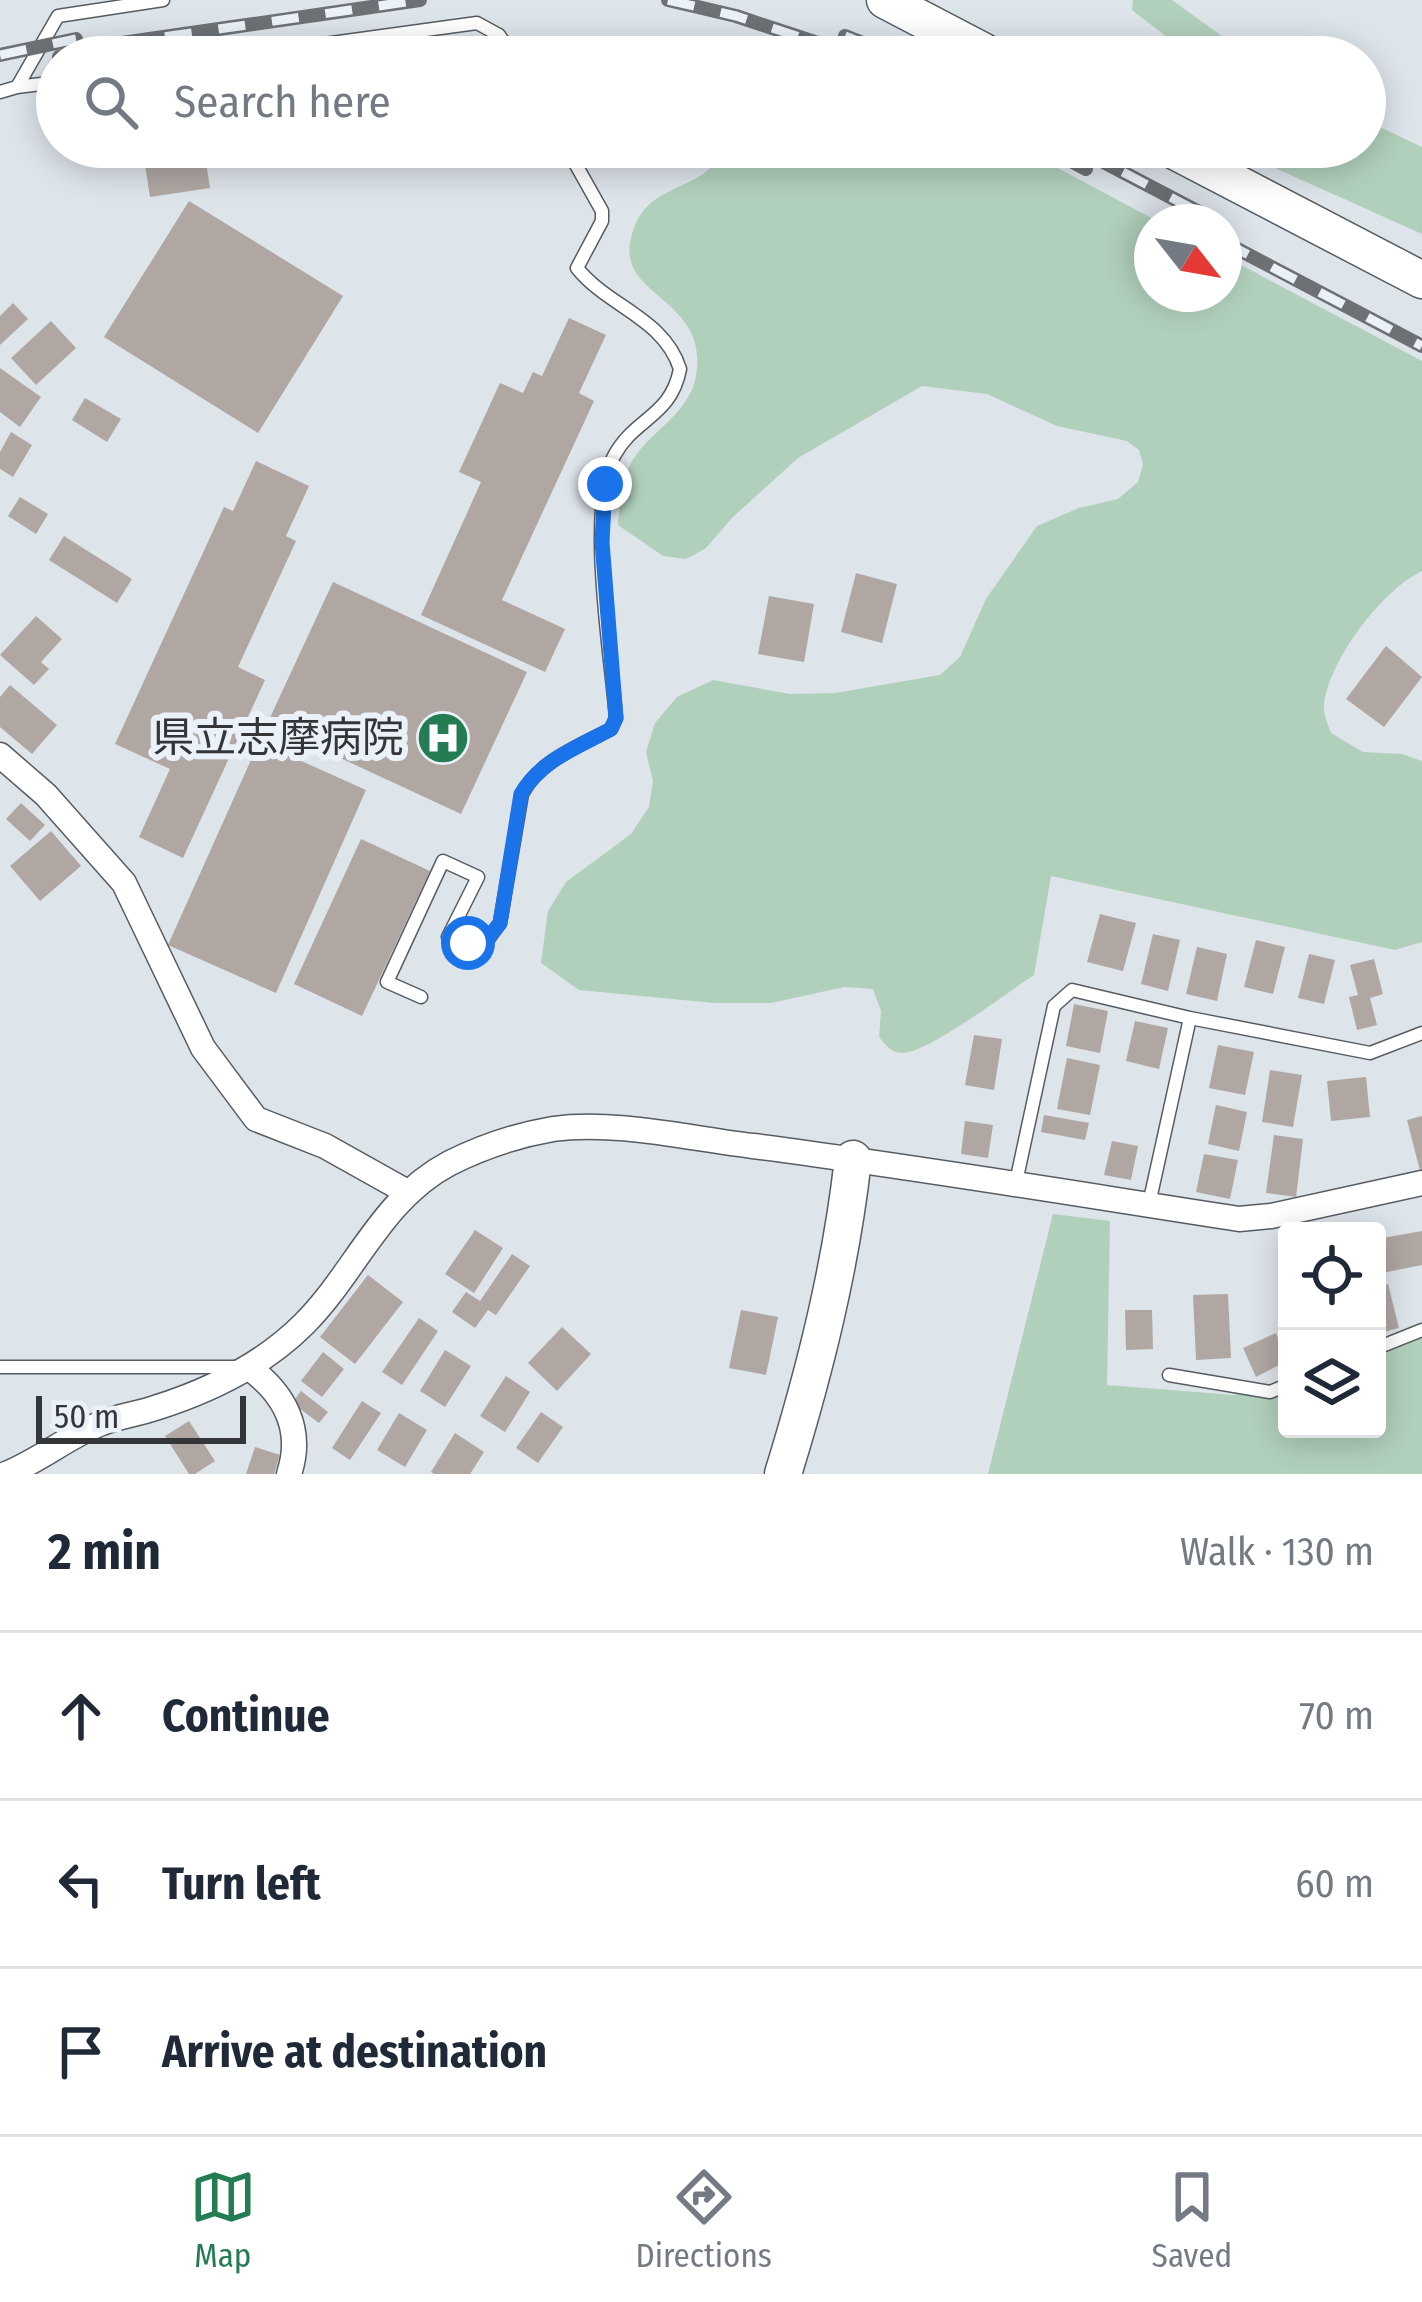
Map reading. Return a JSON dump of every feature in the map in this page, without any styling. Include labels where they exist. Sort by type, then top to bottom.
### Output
[{"type":"street","points":[[885,0],[954,36]]},
{"type":"street","points":[[1207,168],[1422,280]]},
{"type":"street","points":[[0,755],[46,795],[124,883],[203,1048],[256,1119],[326,1146],[409,1193]]},
{"type":"street","points":[[6,1474],[37,1462],[103,1422],[201,1391],[248,1367],[307,1321],[375,1227],[409,1193],[461,1158],[492,1144],[556,1129],[623,1130],[853,1159],[1239,1219],[1422,1183]]},
{"type":"street","points":[[783,1474],[817,1364],[845,1230],[853,1159]]},
{"type":"street","points":[[248,1367],[272,1384],[292,1419],[294,1459],[289,1474]]},
{"type":"lane","points":[[47,36],[58,16],[163,0]]},
{"type":"lane","points":[[382,36],[477,23],[500,36]]},
{"type":"lane","points":[[17,88],[36,55]]},
{"type":"lane","points":[[0,92],[36,85]]},
{"type":"lane","points":[[421,997],[387,982],[443,861],[478,878],[448,937],[477,944],[489,938],[500,923],[521,794],[543,766],[611,729],[616,718],[602,542],[605,484],[615,453],[628,436],[670,401],[680,369],[664,335],[577,268],[602,221],[602,211],[578,168]]},
{"type":"lane","points":[[1016,1182],[1054,1006],[1072,990],[1370,1053],[1422,1033]]},
{"type":"lane","points":[[1149,1204],[1190,1018]]},
{"type":"lane","points":[[1386,1344],[1422,1330]]},
{"type":"lane","points":[[0,1366],[248,1367]]},
{"type":"lane","points":[[1169,1375],[1270,1391],[1278,1388]]},
{"type":"green space","points":[[1133,0],[1172,0],[1222,36],[1166,36],[1132,10]]},
{"type":"green space","points":[[1386,130],[1422,147],[1422,234],[1275,168],[1386,168]]},
{"type":"green space","points":[[710,168],[1057,168],[1134,209],[1134,312],[1242,312],[1242,266],[1422,361],[1422,571],[1391,594],[1360,628],[1336,668],[1324,708],[1331,733],[1363,752],[1402,754],[1422,761],[1422,942],[1395,950],[1051,876],[1034,975],[929,1044],[901,1053],[879,1037],[881,1011],[873,989],[844,987],[771,1003],[714,1003],[579,990],[541,963],[548,911],[566,882],[631,834],[649,807],[653,781],[646,752],[655,723],[677,697],[713,680],[790,694],[835,693],[940,675],[960,657],[986,599],[1037,526],[1079,508],[1118,499],[1138,482],[1143,464],[1139,450],[1127,441],[1057,426],[987,394],[922,386],[798,458],[705,549],[686,559],[663,556],[618,525],[631,463],[679,410],[696,376],[697,350],[690,330],[637,274],[630,258],[636,223],[659,197]]},
{"type":"green space","points":[[1053,1214],[1110,1221],[1107,1385],[1234,1395],[1278,1383],[1278,1438],[1386,1438],[1386,1351],[1422,1337],[1422,1474],[988,1474]]},
{"type":"building","points":[[145,168],[207,168],[210,188],[150,197]]},
{"type":"building","points":[[189,201],[343,296],[258,433],[104,337]]},
{"type":"building","points":[[13,303],[28,319],[0,345],[0,316]]},
{"type":"building","points":[[569,318],[606,335],[579,393],[594,401],[502,600],[565,629],[545,672],[421,615],[481,482],[459,472],[500,383],[523,393],[533,372],[542,376]]},
{"type":"building","points":[[51,321],[76,348],[36,385],[11,358]]},
{"type":"building","points":[[0,368],[41,397],[20,427],[0,412]]},
{"type":"building","points":[[85,398],[121,419],[107,442],[72,420]]},
{"type":"building","points":[[11,432],[32,445],[13,477],[0,469],[0,452]]},
{"type":"building","points":[[256,461],[309,486],[286,536],[296,541],[238,667],[265,680],[183,858],[139,837],[170,769],[115,744],[224,507],[233,511]]},
{"type":"building","points":[[20,497],[48,514],[36,534],[8,516]]},
{"type":"building","points":[[64,536],[132,579],[117,603],[49,560]]},
{"type":"building","points":[[856,573],[897,584],[882,643],[841,632]]},
{"type":"building","points":[[333,582],[527,672],[461,814],[267,724]]},
{"type":"building","points":[[769,596],[814,604],[804,662],[758,654]]},
{"type":"building","points":[[36,616],[62,639],[41,662],[49,669],[34,685],[0,655]]},
{"type":"building","points":[[1386,646],[1422,677],[1384,727],[1346,699]]},
{"type":"building","points":[[10,685],[57,725],[32,754],[0,727],[0,697]]},
{"type":"building","points":[[259,742],[366,790],[276,993],[168,945]]},
{"type":"building","points":[[21,803],[45,825],[30,841],[6,819]]},
{"type":"building","points":[[51,831],[81,866],[40,901],[10,866]]},
{"type":"building","points":[[361,839],[430,871],[362,1016],[294,984]]},
{"type":"building","points":[[1100,914],[1136,923],[1123,971],[1087,962]]},
{"type":"building","points":[[1153,934],[1180,940],[1168,991],[1141,984]]},
{"type":"building","points":[[1256,940],[1285,947],[1273,994],[1244,987]]},
{"type":"building","points":[[1197,947],[1227,954],[1217,1001],[1186,994]]},
{"type":"building","points":[[1309,954],[1335,960],[1324,1004],[1298,998]]},
{"type":"building","points":[[1374,959],[1383,994],[1370,998],[1377,1025],[1357,1030],[1349,997],[1358,995],[1350,965]]},
{"type":"building","points":[[1074,1004],[1108,1011],[1100,1053],[1066,1046]]},
{"type":"building","points":[[1135,1021],[1168,1028],[1159,1069],[1126,1061]]},
{"type":"building","points":[[974,1035],[1002,1039],[994,1090],[965,1085]]},
{"type":"building","points":[[1218,1045],[1254,1052],[1245,1095],[1209,1088]]},
{"type":"building","points":[[1067,1058],[1100,1065],[1090,1115],[1057,1109]]},
{"type":"building","points":[[1270,1070],[1302,1075],[1293,1127],[1262,1122]]},
{"type":"building","points":[[1366,1077],[1370,1117],[1331,1121],[1327,1081]]},
{"type":"building","points":[[1216,1105],[1247,1112],[1239,1151],[1208,1144]]},
{"type":"building","points":[[1044,1115],[1089,1123],[1085,1140],[1041,1132]]},
{"type":"building","points":[[1422,1116],[1422,1170],[1420,1171],[1407,1120]]},
{"type":"building","points":[[965,1121],[993,1125],[988,1158],[961,1154]]},
{"type":"building","points":[[1274,1135],[1303,1139],[1296,1197],[1266,1193]]},
{"type":"building","points":[[1112,1141],[1138,1146],[1131,1180],[1104,1175]]},
{"type":"building","points":[[1204,1154],[1238,1160],[1230,1199],[1196,1192]]},
{"type":"building","points":[[475,1230],[503,1248],[474,1293],[445,1274]]},
{"type":"building","points":[[1422,1231],[1422,1265],[1386,1272],[1386,1237]]},
{"type":"building","points":[[512,1254],[530,1266],[496,1315],[488,1310],[475,1328],[452,1312],[466,1292],[480,1301]]},
{"type":"building","points":[[368,1275],[403,1302],[355,1364],[320,1337]]},
{"type":"building","points":[[1386,1285],[1399,1328],[1386,1332],[1386,1330]]},
{"type":"building","points":[[1228,1294],[1231,1358],[1196,1360],[1193,1295]]},
{"type":"building","points":[[741,1310],[778,1317],[766,1375],[729,1368]]},
{"type":"building","points":[[1125,1310],[1152,1310],[1153,1349],[1126,1350]]},
{"type":"building","points":[[419,1318],[438,1331],[402,1385],[382,1372]]},
{"type":"building","points":[[562,1327],[591,1354],[557,1391],[528,1363]]},
{"type":"building","points":[[1276,1333],[1278,1366],[1256,1377],[1243,1348]]},
{"type":"building","points":[[445,1350],[471,1366],[445,1407],[420,1391]]},
{"type":"building","points":[[323,1352],[344,1369],[322,1397],[301,1381]]},
{"type":"building","points":[[506,1376],[530,1392],[505,1432],[480,1416]]},
{"type":"building","points":[[301,1391],[328,1412],[319,1423],[292,1403]]},
{"type":"building","points":[[362,1401],[381,1413],[350,1460],[332,1448]]},
{"type":"building","points":[[541,1412],[563,1427],[538,1463],[516,1448]]},
{"type":"building","points":[[399,1413],[427,1430],[405,1467],[377,1450]]},
{"type":"building","points":[[189,1421],[215,1461],[195,1474],[189,1474],[165,1436]]},
{"type":"building","points":[[455,1433],[484,1452],[470,1474],[434,1474],[431,1472]]},
{"type":"building","points":[[255,1447],[280,1455],[274,1474],[246,1474]]},
{"type":"railway","points":[[170,36],[420,0]]},
{"type":"railway","points":[[668,0],[796,36]]},
{"type":"railway","points":[[0,55],[36,47]]},
{"type":"railway","points":[[1115,168],[1184,204]]},
{"type":"railway","points":[[1242,251],[1422,346]]},
{"type":"place","name":"県立志摩病院","points":[[443,738]]},
{"type":"route","points":[[468,943],[489,938],[500,923],[521,794],[530,779],[543,766],[611,729],[616,718],[602,542],[605,484]]}]
